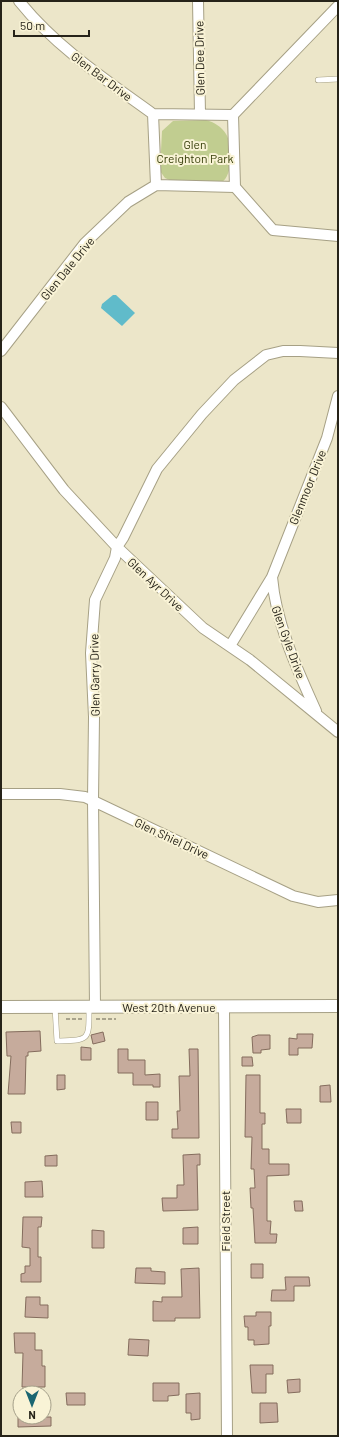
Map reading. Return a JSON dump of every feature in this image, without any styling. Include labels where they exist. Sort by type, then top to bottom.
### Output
[{"type":"street","name":"Glen Bar Drive","points":[[19,1],[31,15],[75,57],[153,114]]},
{"type":"street","name":"Glen Dee Drive","points":[[198,1],[200,114]]},
{"type":"street","points":[[338,6],[234,115],[235,187],[273,230],[338,236]]},
{"type":"street","points":[[234,115],[153,114],[156,185],[235,187]]},
{"type":"street","name":"Glen Dale Drive","points":[[1,351],[85,243],[128,202],[156,185]]},
{"type":"street","name":"Glen Garry Drive","points":[[92,1007],[95,895],[93,800],[94,717],[91,653],[95,600],[114,558],[117,547],[123,538],[157,469],[202,414],[234,380],[266,355],[283,351],[300,350],[338,354]]},
{"type":"street","name":"Glenmoor Drive","points":[[272,577],[327,438],[338,396]]},
{"type":"street","name":"Glen Ayr Drive","points":[[1,408],[64,490],[117,547],[189,615],[250,660],[338,732]]},
{"type":"street","name":"Glen Gyle Drive","points":[[230,646],[272,577]]},
{"type":"street","name":"Glen Gyle Drive","points":[[272,577],[274,603],[292,655],[316,713]]},
{"type":"street","name":"Glen Shiel Drive","points":[[1,794],[76,796],[93,800],[293,896],[318,902],[338,900]]},
{"type":"street","name":"West 20th Avenue","points":[[1,1007],[338,1006]]},
{"type":"street","name":"Field Street","points":[[224,1007],[227,1436]]},
{"type":"lane","points":[[318,80],[338,79]]},
{"type":"lane","points":[[55,1007],[57,1041],[82,1040],[86,1037],[89,1029],[92,1007]]},
{"type":"green space","name":"Glen Creighton Park","points":[[206,120],[215,123],[220,127],[228,139],[231,160],[226,178],[222,182],[174,182],[165,178],[160,171],[162,131],[173,121]]},
{"type":"water","points":[[113,295],[116,295],[135,313],[122,326],[101,308],[102,304]]},
{"type":"building","points":[[40,1031],[41,1051],[28,1052],[28,1056],[26,1056],[25,1094],[8,1094],[11,1056],[7,1056],[6,1032]]},
{"type":"building","points":[[103,1032],[105,1041],[93,1044],[91,1035]]},
{"type":"building","points":[[297,1034],[313,1034],[312,1048],[298,1048],[298,1055],[289,1055],[289,1038],[297,1039]]},
{"type":"building","points":[[258,1035],[270,1035],[270,1049],[261,1050],[261,1053],[253,1053],[252,1037]]},
{"type":"building","points":[[81,1047],[91,1048],[91,1060],[81,1060]]},
{"type":"building","points":[[118,1049],[128,1049],[128,1060],[145,1060],[145,1075],[160,1074],[160,1087],[153,1087],[153,1085],[133,1085],[133,1073],[118,1073]]},
{"type":"building","points":[[189,1049],[198,1049],[199,1138],[172,1138],[172,1129],[178,1129],[177,1111],[180,1111],[179,1076],[190,1076]]},
{"type":"building","points":[[242,1057],[252,1057],[253,1066],[242,1066]]},
{"type":"building","points":[[57,1075],[65,1075],[65,1089],[57,1090]]},
{"type":"building","points":[[246,1075],[260,1075],[260,1113],[265,1113],[265,1124],[262,1124],[262,1149],[269,1149],[269,1164],[289,1164],[289,1175],[267,1176],[267,1221],[271,1221],[270,1234],[277,1234],[276,1243],[255,1243],[250,1188],[255,1188],[254,1169],[251,1169],[252,1137],[245,1137]]},
{"type":"building","points":[[330,1085],[331,1102],[320,1102],[320,1086]]},
{"type":"building","points":[[146,1102],[158,1102],[158,1120],[146,1120]]},
{"type":"building","points":[[286,1109],[301,1109],[301,1123],[287,1123]]},
{"type":"building","points":[[11,1122],[21,1122],[21,1133],[12,1133]]},
{"type":"building","points":[[200,1154],[200,1165],[197,1165],[198,1210],[163,1211],[162,1198],[177,1198],[177,1185],[184,1185],[183,1155]]},
{"type":"building","points":[[57,1155],[57,1166],[45,1166],[45,1156]]},
{"type":"building","points":[[42,1181],[43,1197],[25,1197],[25,1182]]},
{"type":"building","points":[[294,1201],[302,1201],[303,1211],[295,1211]]},
{"type":"building","points":[[23,1217],[42,1217],[41,1227],[38,1227],[38,1257],[41,1257],[41,1282],[21,1282],[21,1274],[25,1273],[25,1266],[30,1266],[30,1248],[22,1247]]},
{"type":"building","points":[[198,1227],[198,1244],[183,1244],[183,1228]]},
{"type":"building","points":[[92,1230],[104,1231],[104,1248],[92,1248]]},
{"type":"building","points":[[251,1264],[263,1264],[263,1278],[251,1278]]},
{"type":"building","points":[[136,1268],[151,1268],[151,1271],[165,1272],[165,1284],[135,1283]]},
{"type":"building","points":[[199,1268],[200,1318],[175,1318],[175,1321],[153,1321],[153,1301],[162,1302],[162,1297],[182,1297],[181,1269]]},
{"type":"building","points":[[285,1277],[309,1277],[310,1286],[294,1286],[294,1301],[271,1301],[272,1290],[286,1290]]},
{"type":"building","points":[[26,1297],[40,1297],[40,1305],[48,1305],[48,1318],[25,1317]]},
{"type":"building","points":[[256,1312],[271,1312],[269,1344],[254,1345],[254,1340],[248,1340],[248,1327],[245,1327],[244,1316],[256,1316]]},
{"type":"building","points":[[14,1333],[35,1333],[35,1350],[42,1350],[42,1366],[45,1366],[45,1385],[22,1385],[23,1353],[15,1353]]},
{"type":"building","points":[[129,1339],[149,1340],[148,1356],[128,1355]]},
{"type":"building","points":[[250,1365],[273,1365],[273,1374],[266,1374],[266,1393],[252,1393]]},
{"type":"building","points":[[300,1379],[300,1392],[288,1393],[287,1380]]},
{"type":"building","points":[[153,1383],[179,1383],[179,1395],[168,1396],[168,1401],[153,1401]]},
{"type":"building","points":[[66,1393],[85,1393],[85,1405],[67,1405]]},
{"type":"building","points":[[200,1393],[200,1419],[191,1420],[191,1413],[186,1413],[186,1394]]},
{"type":"building","points":[[260,1403],[277,1403],[278,1422],[260,1423]]},
{"type":"building","points":[[18,1425],[51,1425],[51,1426],[18,1427]]}]
